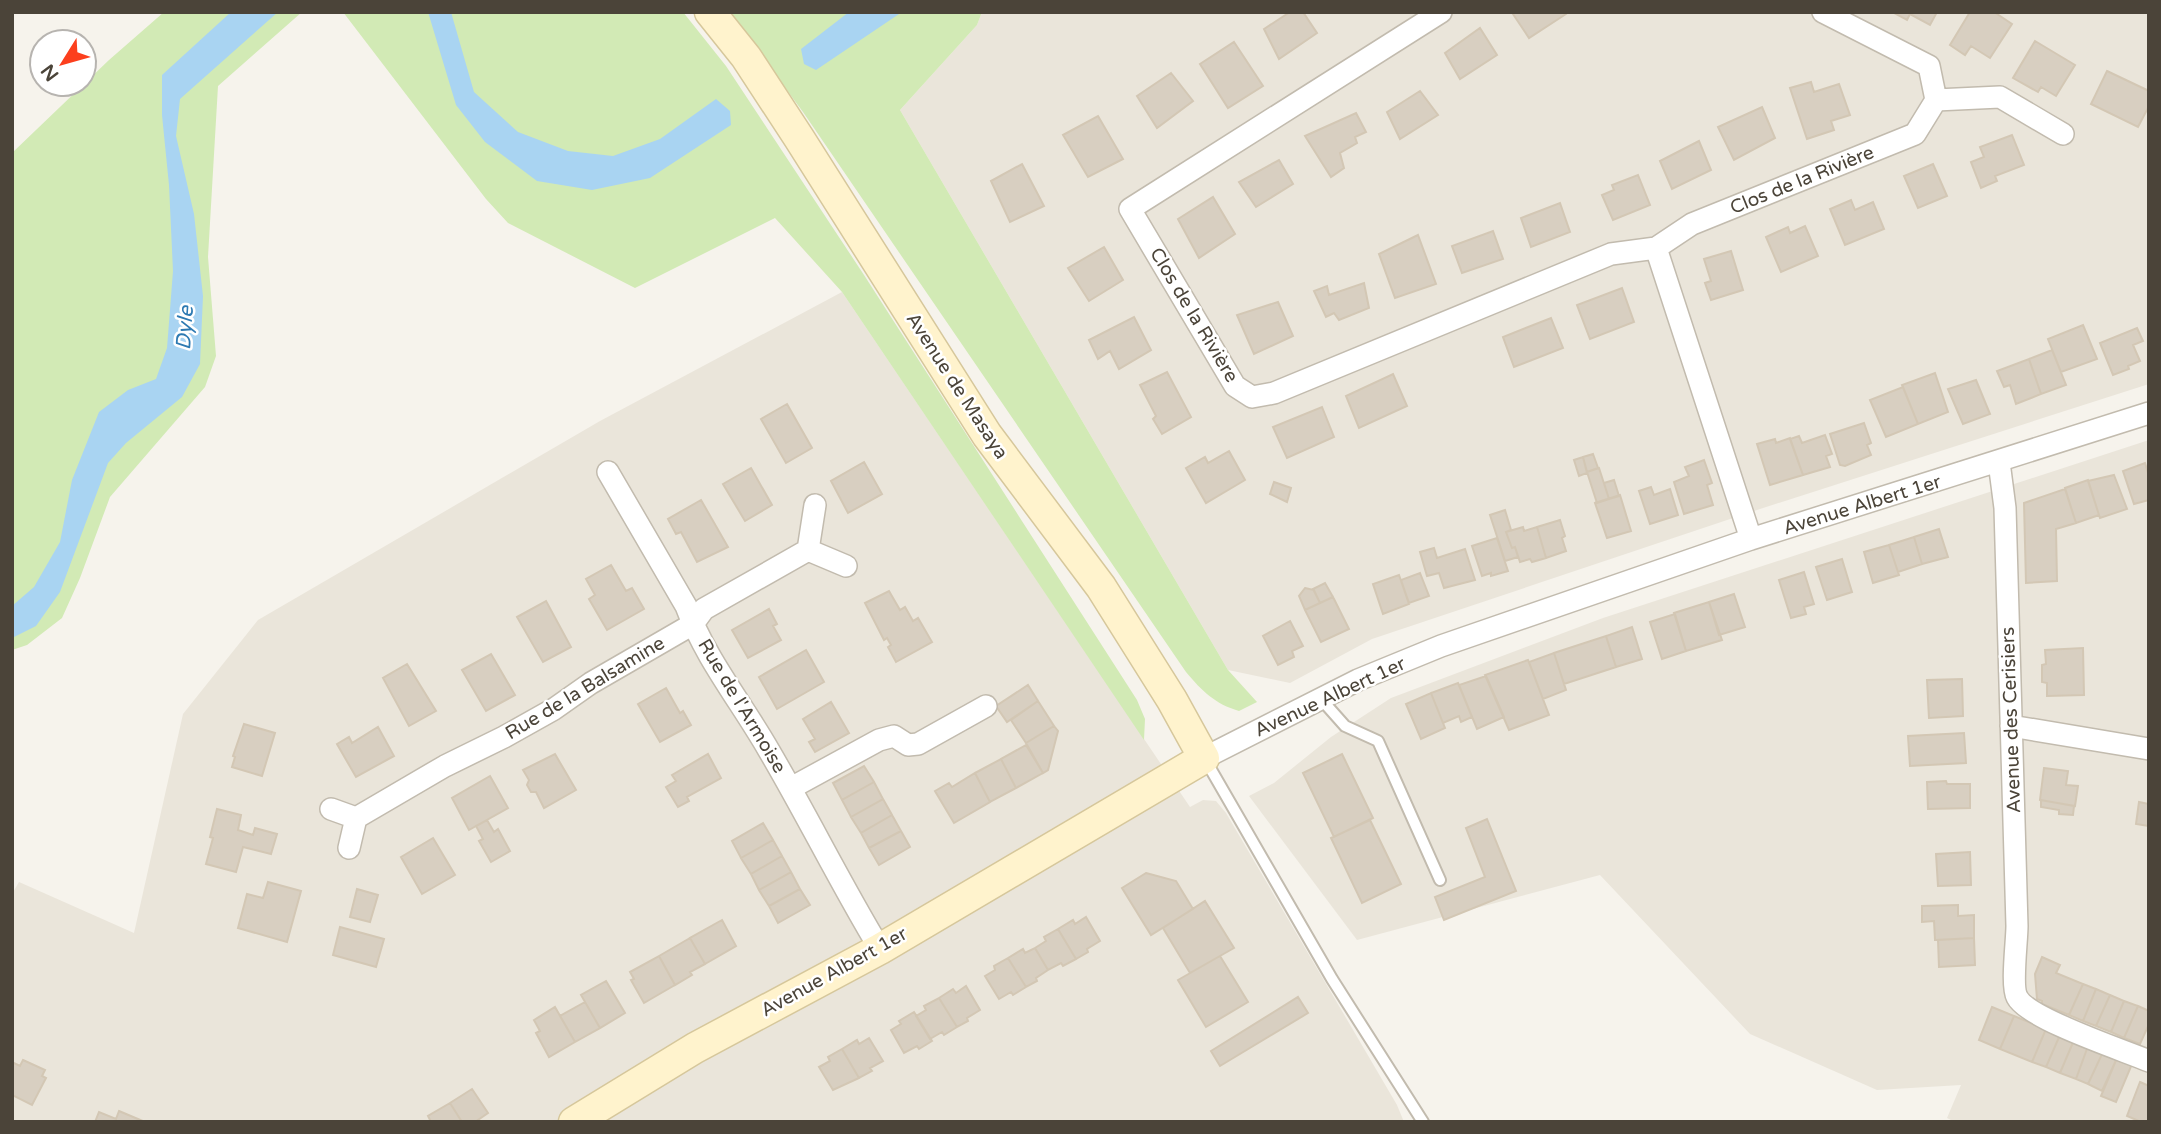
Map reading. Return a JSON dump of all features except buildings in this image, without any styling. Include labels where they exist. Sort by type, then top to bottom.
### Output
[{"type":"main road","name":"Avenue de Masaya","points":[[710,12],[746,57],[784,115],[987,435],[1101,587],[1172,700],[1204,758]]},
{"type":"main road","name":"Avenue Albert 1er","points":[[573,1122],[695,1048],[880,949],[1204,758]]},
{"type":"street","name":"Clos de la Rivière","points":[[1441,12],[1130,209],[1235,386],[1252,397],[1274,393],[1611,254],[1656,248],[1692,224],[1915,134],[1936,100]]},
{"type":"street","points":[[1823,12],[1929,66],[1936,100],[2000,97],[2063,134]]},
{"type":"street","points":[[1656,248],[1751,539]]},
{"type":"street","name":"Avenue Albert 1er","points":[[1204,758],[1358,680],[1441,646],[1751,539],[2149,414]]},
{"type":"street","name":"Avenue des Cerisiers","points":[[1999,462],[2005,508],[2017,926],[2014,986],[2016,996],[2033,1012],[2048,1020],[2149,1061]]},
{"type":"street","name":"Rue de l'Armoise","points":[[608,472],[686,607],[693,624],[791,788],[814,834],[880,949]]},
{"type":"street","points":[[815,505],[808,550],[846,566]]},
{"type":"street","name":"Rue de la Balsamine","points":[[356,818],[445,766],[544,714],[591,683],[693,624],[704,609],[808,550]]},
{"type":"street","name":"Rue de l'Armoise","points":[[791,788],[879,740],[894,736],[908,745],[918,744],[986,706]]},
{"type":"street","points":[[2011,726],[2149,749]]},
{"type":"street","points":[[331,809],[356,818],[349,848]]},
{"type":"lane","points":[[1321,699],[1345,726],[1378,741],[1440,880]]},
{"type":"lane","points":[[1204,758],[1332,979],[1423,1122]]},
{"type":"shaded area","points":[[982,12],[2149,12],[2149,384],[1760,509],[1372,639],[1290,683],[1228,670],[900,110],[977,25]]},
{"type":"shaded area","points":[[842,292],[1190,807],[1203,800],[1216,801],[1226,813],[1397,1105],[1404,1122],[12,1122],[12,894],[19,882],[134,933],[183,714],[258,620],[600,421]]},
{"type":"shaded area","points":[[2149,440],[2149,1122],[1955,1122],[1947,1118],[1961,1085],[1877,1090],[1750,1034],[1600,875],[1357,940],[1249,796],[1274,783],[1331,737],[1391,698],[1603,618]]},
{"type":"green space","points":[[164,12],[302,12],[218,86],[208,257],[216,356],[205,387],[110,497],[62,618],[27,645],[12,650],[12,153],[69,98],[98,98],[98,71]]},
{"type":"green space","points":[[343,12],[683,12],[726,66],[864,275],[1137,700],[1145,719],[1144,740],[842,292],[775,218],[635,288],[508,223],[486,199]]},
{"type":"green space","points":[[729,12],[982,12],[977,25],[900,110],[1228,670],[1257,702],[1239,711],[1230,708],[1210,696],[1186,672],[803,112]]},
{"type":"water","name":"Dyle","points":[[231,12],[278,12],[180,99],[176,136],[194,214],[203,296],[200,364],[182,397],[126,443],[108,463],[60,592],[36,626],[12,638],[12,606],[34,587],[60,542],[72,480],[99,412],[128,390],[156,379],[167,348],[173,271],[162,115],[162,75]]},
{"type":"water","points":[[428,12],[451,12],[474,92],[518,132],[568,151],[613,156],[660,139],[716,99],[730,111],[731,125],[650,178],[592,190],[537,181],[485,142],[456,105]]},
{"type":"water","points":[[849,12],[902,12],[816,70],[804,64],[801,49]]}]
